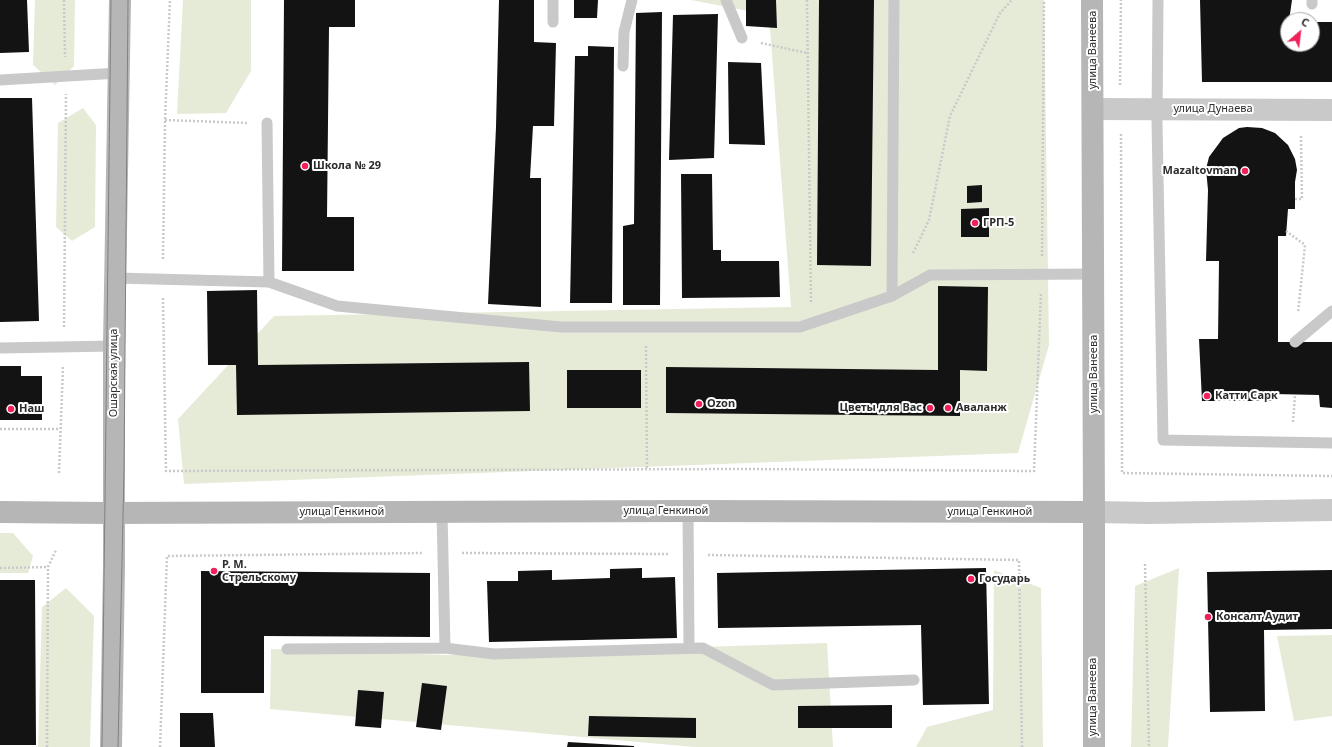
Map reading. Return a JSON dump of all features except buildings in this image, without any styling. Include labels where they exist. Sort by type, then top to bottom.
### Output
[{"type":"street","name":"Ошарская улица","points":[[111,747],[114,513],[114,346],[120,0]]},
{"type":"street","name":"улица Ванеева","points":[[1092,0],[1094,274],[1094,747]]},
{"type":"street","name":"улица Дунаева","points":[[1093,109],[1332,110]]},
{"type":"street","name":"улица Генкиной","points":[[0,512],[688,511],[1150,513],[1332,510]]},
{"type":"lane","points":[[553,0],[553,22]]},
{"type":"lane","points":[[623,66],[624,32],[632,0]]},
{"type":"lane","points":[[726,0],[742,38]]},
{"type":"lane","points":[[892,296],[894,0]]},
{"type":"lane","points":[[1158,0],[1157,109],[1163,440],[1332,443]]},
{"type":"lane","points":[[0,80],[119,73]]},
{"type":"lane","points":[[267,123],[269,282]]},
{"type":"lane","points":[[116,278],[269,282],[337,306],[561,327],[800,327],[892,296],[930,275],[1094,274]]},
{"type":"lane","points":[[1295,342],[1332,311]]},
{"type":"lane","points":[[0,348],[114,346]]},
{"type":"lane","points":[[442,511],[445,648]]},
{"type":"lane","points":[[688,511],[689,648]]},
{"type":"lane","points":[[287,649],[445,648],[494,654],[703,648],[773,685],[914,680]]},
{"type":"path","points":[[59,473],[64,347],[66,76],[64,0]]},
{"type":"path","points":[[170,0],[165,120],[267,123]]},
{"type":"path","points":[[806,0],[812,323]]},
{"type":"path","points":[[912,254],[929,220],[950,116],[1000,13],[1012,0]]},
{"type":"path","points":[[166,471],[1034,471],[1042,274],[1044,0]]},
{"type":"path","points":[[1121,0],[1122,473],[1332,476]]},
{"type":"path","points":[[742,38],[807,53]]},
{"type":"path","points":[[1286,231],[1305,245],[1295,342]]},
{"type":"path","points":[[646,327],[647,470]]},
{"type":"path","points":[[1292,443],[1295,395]]},
{"type":"path","points":[[0,429],[60,429]]},
{"type":"path","points":[[47,747],[48,567],[56,550]]},
{"type":"path","points":[[688,554],[1019,560],[1022,747]]},
{"type":"path","points":[[160,747],[167,556]]},
{"type":"path","points":[[1145,564],[1149,747]]},
{"type":"path","points":[[0,568],[48,567]]},
{"type":"green space","points":[[35,0],[75,0],[74,66],[55,85],[33,65]]},
{"type":"green space","points":[[183,0],[251,0],[251,71],[226,113],[177,114]]},
{"type":"green space","points":[[691,0],[1044,0],[1049,345],[1018,453],[184,484],[178,419],[274,316],[791,307],[769,15]]},
{"type":"green space","points":[[83,108],[96,125],[95,227],[72,241],[56,227],[58,123]]},
{"type":"green space","points":[[0,533],[13,533],[33,556],[28,573],[0,573]]},
{"type":"green space","points":[[1179,568],[1168,747],[1131,747],[1135,586]]},
{"type":"green space","points":[[994,570],[1041,588],[1043,747],[916,747],[927,727],[993,710]]},
{"type":"green space","points":[[66,588],[94,616],[90,747],[38,747],[42,607]]},
{"type":"green space","points":[[1332,635],[1332,716],[1294,721],[1277,636]]},
{"type":"green space","points":[[827,643],[833,747],[694,747],[270,709],[271,649],[447,655]]},
{"type":"tram line","points":[[102,747],[111,0]]},
{"type":"tram line","points":[[118,747],[124,470],[128,0]]},
{"type":"place","name":"Школа № 29","points":[[305,166]]},
{"type":"place","name":"Mazaltovman","points":[[1245,171]]},
{"type":"place","name":"ГРП-5","points":[[975,223]]},
{"type":"place","name":"Катти Сарк","points":[[1207,396]]},
{"type":"place","name":"Ozon","points":[[699,404]]},
{"type":"place","name":"Цветы для Вас","points":[[930,408]]},
{"type":"place","name":"Аваланж","points":[[948,408]]},
{"type":"place","name":"Наш","points":[[11,409]]},
{"type":"place","name":"Р. М. Стрельскому","points":[[214,571]]},
{"type":"place","name":"Государь","points":[[971,579]]},
{"type":"place","name":"Консалт Аудит","points":[[1208,617]]}]
